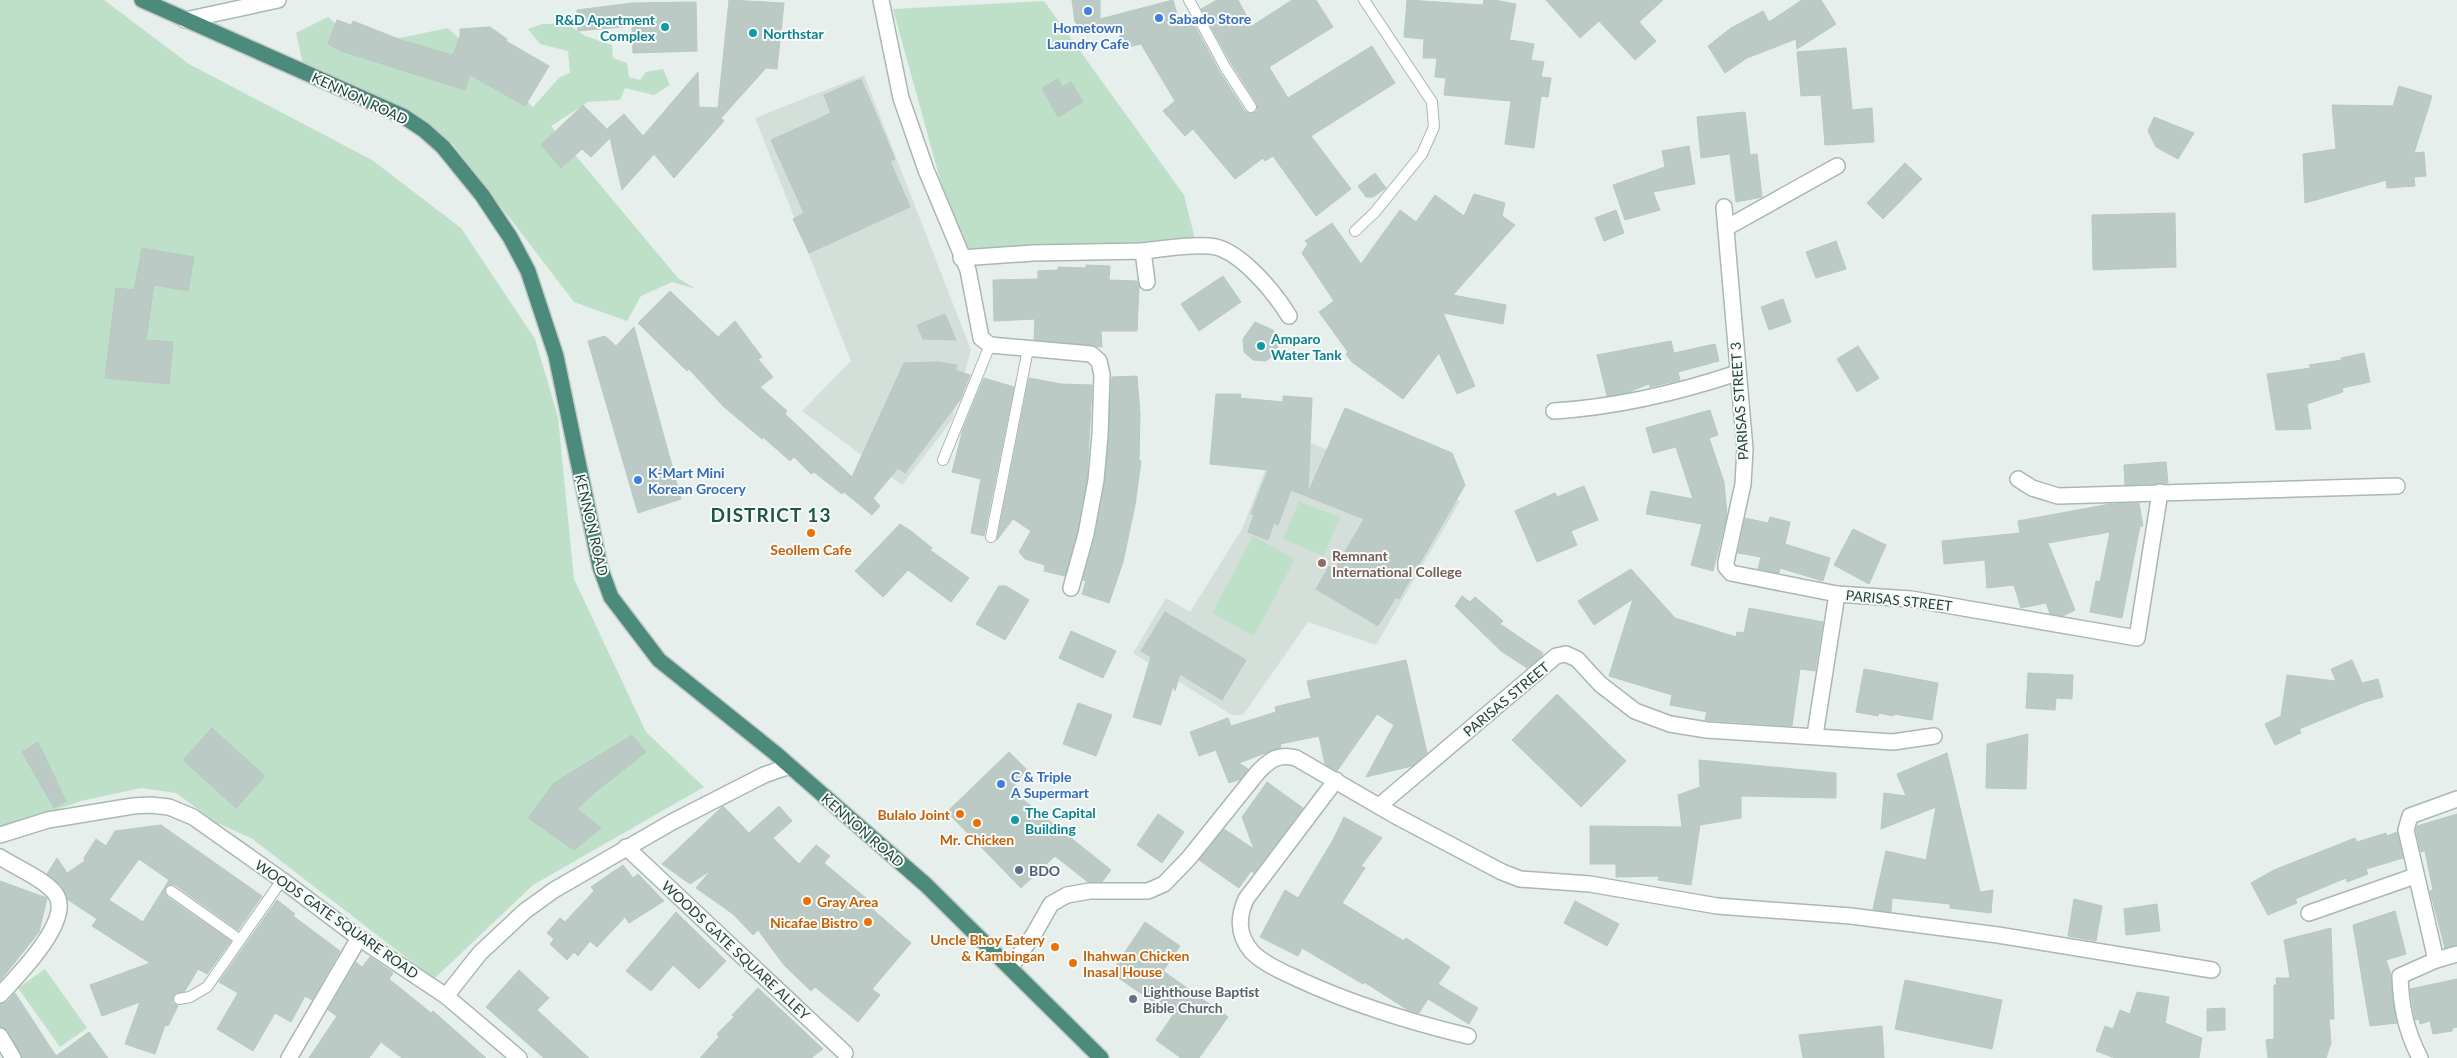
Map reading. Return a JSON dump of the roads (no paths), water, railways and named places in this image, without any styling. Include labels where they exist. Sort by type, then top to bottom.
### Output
[{"type":"highway","name":"KENNON ROAD","points":[[142,0],[403,116],[424,130],[454,160],[482,195],[510,237],[528,271],[556,356],[600,567],[612,597],[659,660],[775,753],[926,885],[1101,1058]]},
{"type":"street","points":[[185,20],[278,0]]},
{"type":"street","points":[[881,0],[901,98],[970,280],[979,332],[984,342],[990,345],[1091,354],[1099,361],[1101,366],[1096,480],[1086,534],[1071,588]]},
{"type":"street","points":[[1726,228],[1837,166]]},
{"type":"street","name":"PARISAS STREET 3","points":[[1724,207],[1745,449],[1744,475],[1726,567],[1734,574],[1837,594]]},
{"type":"street","points":[[961,258],[1042,253],[1142,251],[1210,245],[1225,251],[1258,275],[1274,292],[1289,316]]},
{"type":"street","points":[[1142,251],[1147,282]]},
{"type":"street","points":[[1554,411],[1596,408],[1658,397],[1681,392],[1737,373]]},
{"type":"street","points":[[2018,479],[2032,488],[2058,496],[2396,486]]},
{"type":"street","name":"PARISAS STREET","points":[[1379,806],[1556,656],[1566,654],[1577,659],[1600,684],[1635,710],[1654,720],[1707,730],[1815,735],[1837,594],[1912,599],[2137,638],[2160,492]]},
{"type":"street","points":[[1815,735],[1893,742],[1934,736]]},
{"type":"street","points":[[764,774],[775,753]]},
{"type":"street","points":[[1010,968],[1034,934],[1051,904],[1067,895],[1090,891],[1148,891],[1164,884],[1180,869],[1270,759],[1283,756],[1296,758],[1379,806],[1502,872],[1520,879],[1590,884],[1717,906],[1850,916],[1998,934],[2212,970]]},
{"type":"street","points":[[446,996],[480,953],[525,911],[554,890],[626,847],[764,774],[790,766]]},
{"type":"street","points":[[1336,780],[1246,899],[1239,914],[1240,927],[1245,941],[1262,960],[1306,983],[1393,1015],[1468,1036]]},
{"type":"street","points":[[2436,960],[2415,876],[2406,830],[2410,816],[2457,799]]},
{"type":"street","name":"WOODS GATE SQUARE ROAD","points":[[0,835],[48,820],[103,810],[150,805],[169,807],[194,817],[359,938],[446,996],[519,1058]]},
{"type":"street","name":"WOODS GATE SQUARE ALLEY","points":[[626,847],[845,1053]]},
{"type":"street","points":[[0,857],[50,889],[60,902],[60,909],[57,920],[36,954],[0,995]]},
{"type":"street","points":[[2309,913],[2415,876]]},
{"type":"street","points":[[289,1058],[359,938]]},
{"type":"street","points":[[2420,1058],[2409,1038],[2401,1006],[2400,976],[2436,960],[2457,954]]},
{"type":"street","points":[[0,1036],[13,1058]]},
{"type":"lane","points":[[1189,0],[1225,67],[1251,107]]},
{"type":"lane","points":[[1355,231],[1375,212],[1422,154],[1434,126],[1432,102],[1364,0]]},
{"type":"lane","points":[[943,460],[990,345]]},
{"type":"lane","points":[[991,537],[1028,349]]},
{"type":"lane","points":[[178,999],[190,997],[207,988],[239,939],[282,880]]},
{"type":"lane","points":[[172,891],[239,939]]},
{"type":"place","name":"Hometown Laundry Cafe","points":[[1088,11]]},
{"type":"place","name":"Sabado Store","points":[[1159,18]]},
{"type":"place","name":"R&D Apartment Complex","points":[[665,27]]},
{"type":"place","name":"Northstar","points":[[753,33]]},
{"type":"place","name":"Amparo Water Tank","points":[[1261,346]]},
{"type":"place","name":"K-Mart Mini Korean Grocery","points":[[638,480]]},
{"type":"place","name":"Seollem Cafe","points":[[811,533]]},
{"type":"place","name":"Remnant International College","points":[[1322,563]]},
{"type":"place","name":"C & Triple A Supermart","points":[[1001,784]]},
{"type":"place","name":"Bulalo Joint","points":[[960,814]]},
{"type":"place","name":"The Capital Building","points":[[1015,820]]},
{"type":"place","name":"Mr. Chicken","points":[[977,823]]},
{"type":"place","name":"BDO","points":[[1019,870]]},
{"type":"place","name":"Gray Area","points":[[807,901]]},
{"type":"place","name":"Nicafae Bistro","points":[[868,922]]},
{"type":"place","name":"Uncle Bhoy Eatery & Kambingan","points":[[1055,947]]},
{"type":"place","name":"Ihahwan Chicken Inasal House","points":[[1073,963]]},
{"type":"place","name":"Lighthouse Baptist Bible Church","points":[[1133,999]]},
{"type":"district","name":"DISTRICT 13","points":[[771,514]]}]
